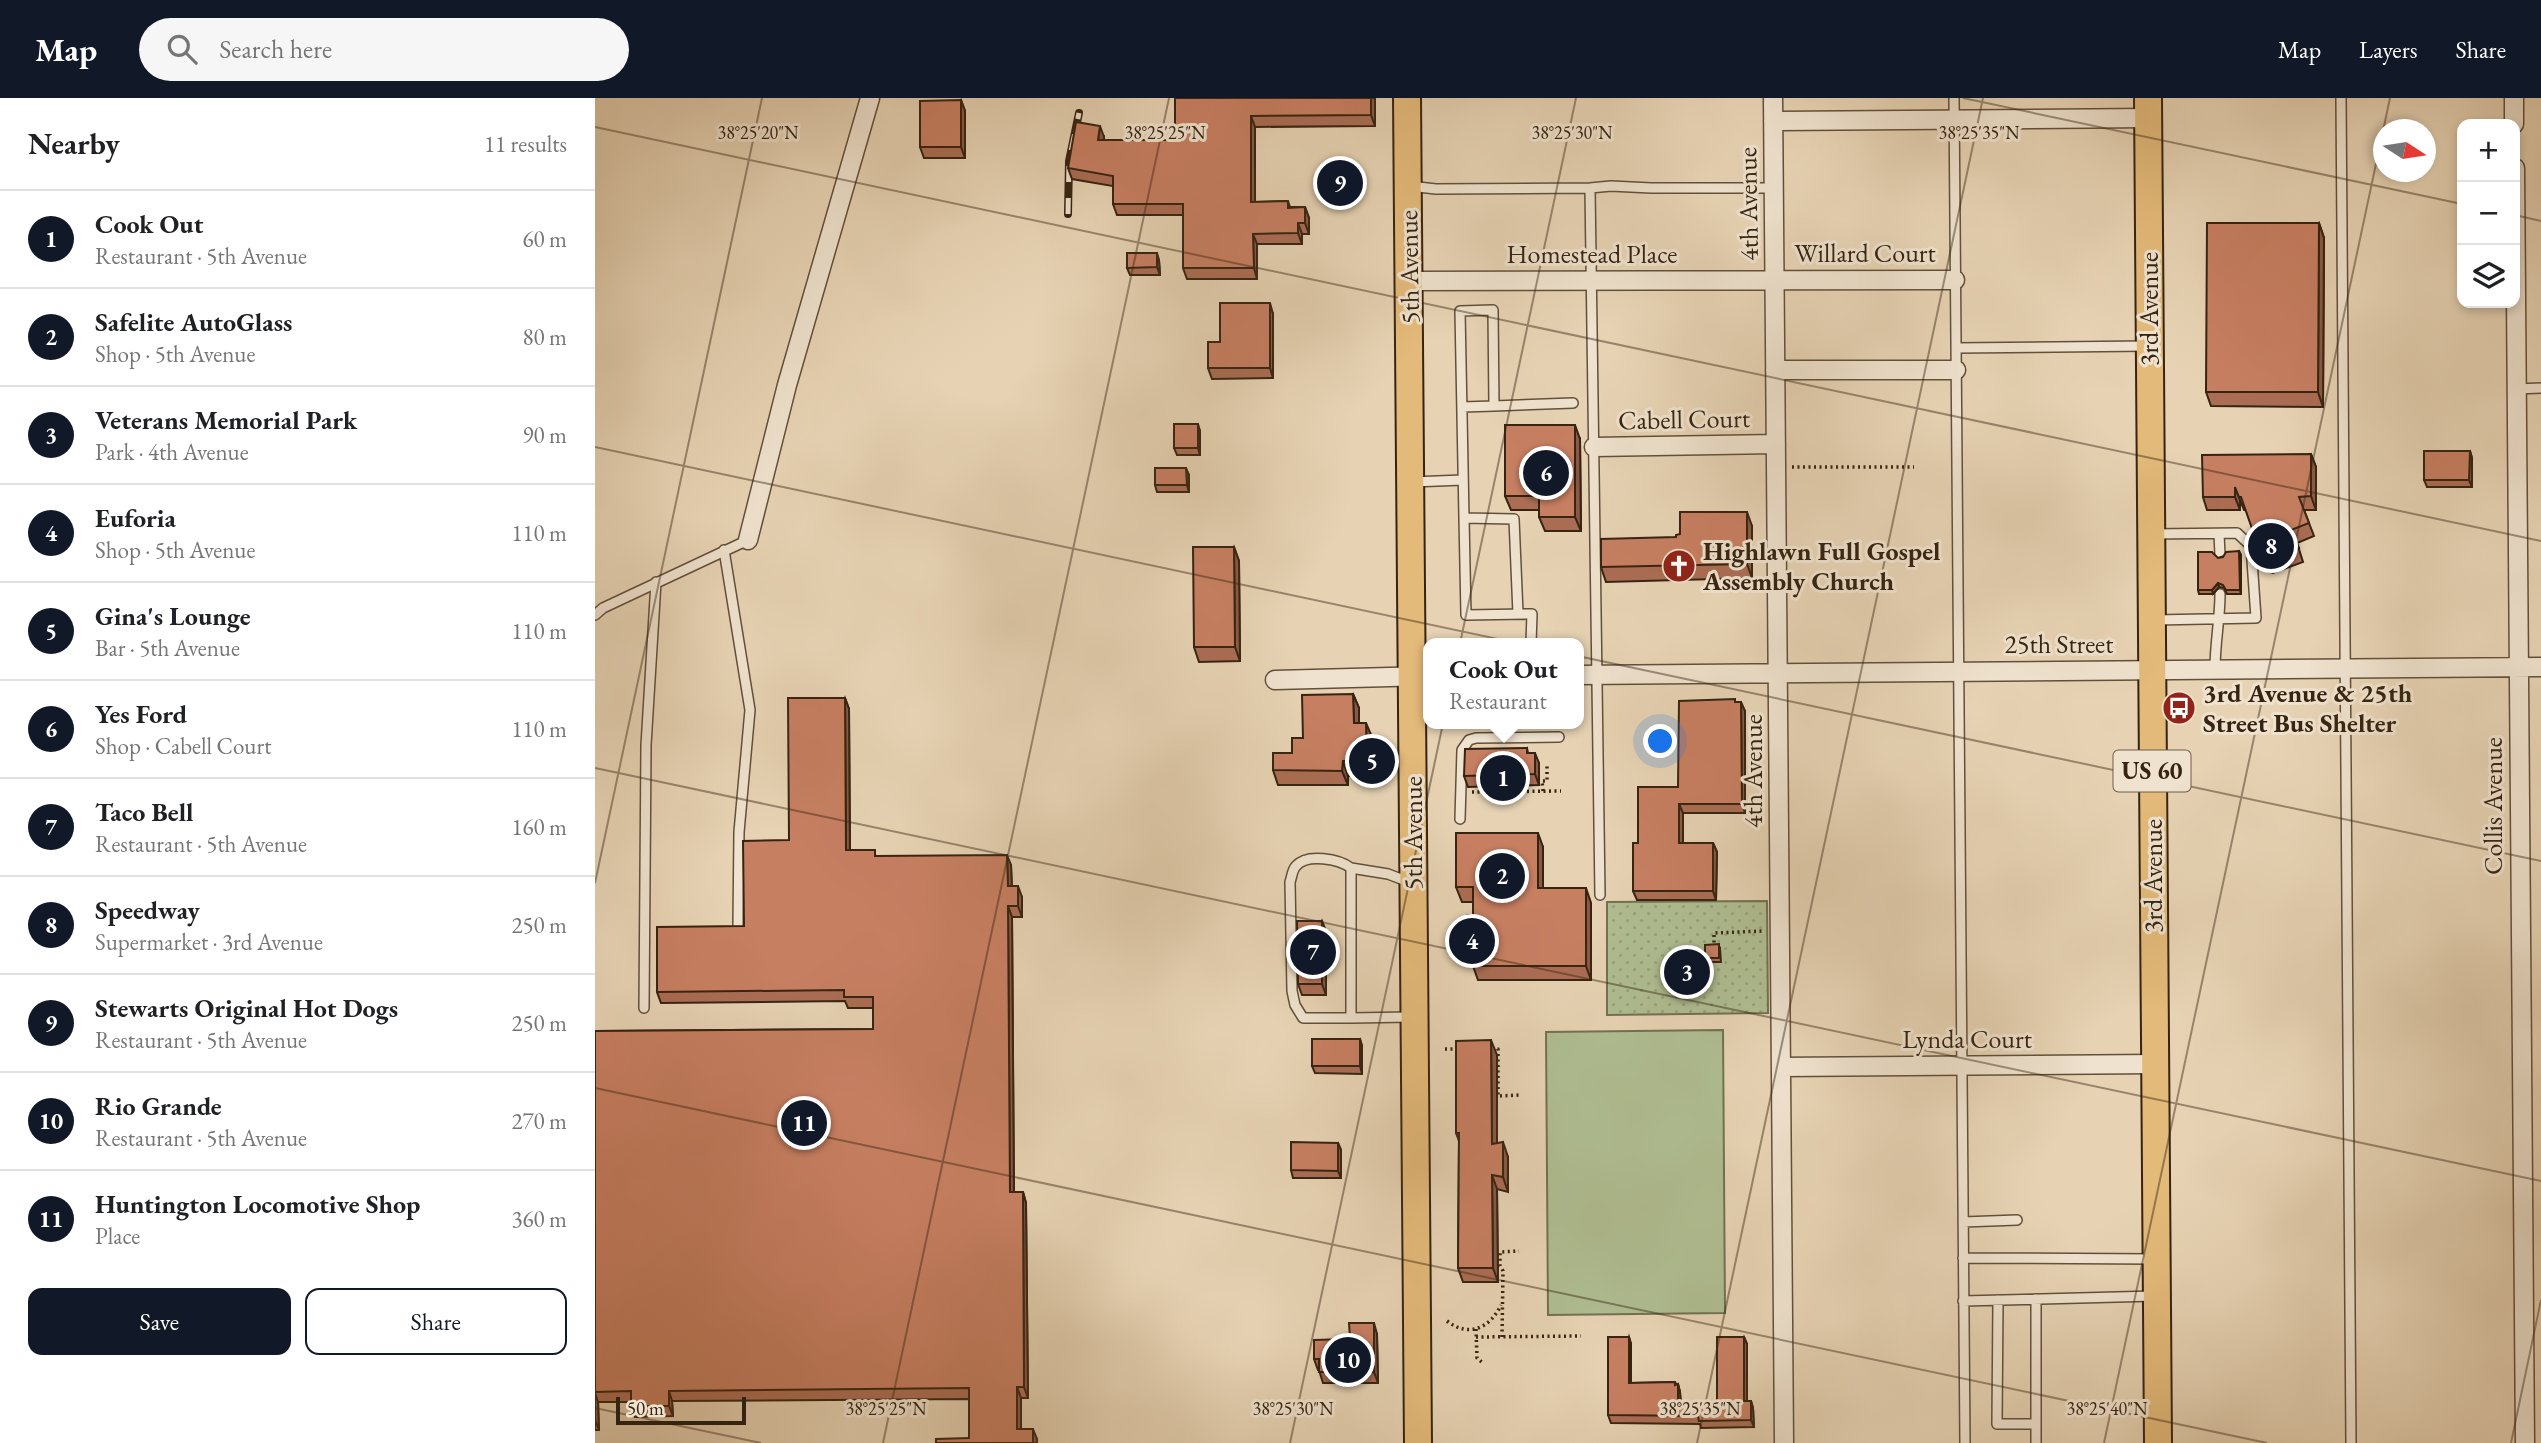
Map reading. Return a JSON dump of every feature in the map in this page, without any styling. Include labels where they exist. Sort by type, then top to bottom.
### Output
[{"type":"main road","name":"5th Avenue","points":[[1407,98],[1411,482],[1420,676],[1414,884],[1418,1443]]},
{"type":"main road","name":"3rd Avenue","points":[[2148,108],[2158,1443]]},
{"type":"street","points":[[748,540],[787,385],[870,98]]},
{"type":"street","name":"4th Avenue","points":[[1773,98],[1784,1443]]},
{"type":"street","points":[[2514,98],[2514,119]]},
{"type":"street","points":[[1773,121],[1954,119],[2148,108]]},
{"type":"street","name":"Collis Avenue","points":[[2515,182],[2525,1443]]},
{"type":"street","name":"Willard Court","points":[[1775,279],[1955,280]]},
{"type":"street","name":"Homestead Place","points":[[1409,281],[1775,279]]},
{"type":"street","points":[[1775,370],[1956,370]]},
{"type":"street","name":"Cabell Court","points":[[1594,447],[1776,444]]},
{"type":"street","name":"25th Street","points":[[1584,675],[2541,667]]},
{"type":"street","points":[[1275,680],[1420,676]]},
{"type":"street","name":"Lynda Court","points":[[1781,1067],[2155,1063]]},
{"type":"lane","points":[[1954,98],[1965,1443]]},
{"type":"lane","points":[[2341,98],[2351,1443]]},
{"type":"lane","points":[[1408,186],[1436,189],[1611,186],[1663,189],[1774,188]]},
{"type":"lane","points":[[1590,188],[1600,895]]},
{"type":"lane","points":[[1493,406],[1493,310],[1460,311],[1466,615],[1532,614],[1531,638]]},
{"type":"lane","points":[[1956,348],[2149,346]]},
{"type":"lane","points":[[2516,389],[2541,388]]},
{"type":"lane","points":[[1462,407],[1573,403]]},
{"type":"lane","points":[[1411,482],[1463,480]]},
{"type":"lane","points":[[1464,518],[1514,519],[1518,614]]},
{"type":"lane","points":[[2150,534],[2237,533],[2251,546],[2256,618],[2151,620]]},
{"type":"lane","points":[[2219,534],[2220,555]]},
{"type":"lane","points":[[595,615],[603,608],[656,582],[748,540]]},
{"type":"lane","points":[[724,550],[750,710],[739,832],[738,925]]},
{"type":"lane","points":[[644,1008],[646,746],[656,582]]},
{"type":"lane","points":[[2215,669],[2220,594]]},
{"type":"lane","points":[[1460,819],[1461,750],[1469,740],[1559,737]]},
{"type":"lane","points":[[1414,884],[1388,874],[1351,868],[1331,860],[1298,863],[1290,882],[1292,991],[1295,1005],[1303,1018],[1415,1017]]},
{"type":"lane","points":[[1351,868],[1351,1018]]},
{"type":"lane","points":[[1963,1222],[2017,1220]]},
{"type":"lane","points":[[1963,1258],[2156,1259]]},
{"type":"lane","points":[[1963,1301],[2157,1296]]},
{"type":"lane","points":[[2036,1299],[2036,1443]]},
{"type":"lane","points":[[1999,1300],[1997,1424],[2036,1424]]},
{"type":"path","points":[[1789,467],[1914,467]]},
{"type":"path","points":[[1543,791],[1542,781],[1547,781],[1547,764]]},
{"type":"path","points":[[1470,792],[1561,791]]},
{"type":"path","points":[[1714,948],[1714,933],[1767,931]]},
{"type":"path","points":[[1489,1048],[1498,1049],[1498,1096],[1520,1096]]},
{"type":"path","points":[[1444,1049],[1467,1049]]},
{"type":"path","points":[[1502,1337],[1503,1271],[1500,1252],[1519,1251]]},
{"type":"path","points":[[1447,1321],[1457,1328],[1476,1329],[1493,1319],[1502,1303]]},
{"type":"path","points":[[1476,1329],[1477,1358],[1484,1364]]},
{"type":"path","points":[[1476,1337],[1581,1336]]},
{"type":"green space","points":[[1767,901],[1768,1013],[1607,1015],[1607,902]]},
{"type":"green space","points":[[1723,1030],[1725,1313],[1548,1315],[1546,1032]]},
{"type":"building","points":[[1175,98],[1371,98],[1371,115],[1251,116],[1251,202],[1288,201],[1288,208],[1305,207],[1305,223],[1298,223],[1298,233],[1253,234],[1254,268],[1183,268],[1183,204],[1113,204],[1113,176],[1068,168],[1076,122],[1100,126],[1098,140],[1175,140]]},
{"type":"building","points":[[961,100],[961,147],[920,147],[920,101]]},
{"type":"building","points":[[1327,165],[1347,165],[1347,185],[1327,185]]},
{"type":"building","points":[[2207,223],[2319,223],[2318,392],[2206,392]]},
{"type":"building","points":[[1127,253],[1157,253],[1157,267],[1127,268]]},
{"type":"building","points":[[1220,303],[1270,303],[1270,368],[1208,368],[1208,342],[1220,342]]},
{"type":"building","points":[[1174,424],[1198,424],[1198,448],[1174,448]]},
{"type":"building","points":[[1505,425],[1575,425],[1575,517],[1539,517],[1539,496],[1505,496]]},
{"type":"building","points":[[2424,451],[2470,451],[2469,480],[2424,480]]},
{"type":"building","points":[[2311,454],[2311,496],[2299,497],[2309,523],[2291,530],[2299,548],[2268,560],[2262,557],[2235,487],[2235,497],[2203,497],[2202,455]]},
{"type":"building","points":[[1155,468],[1186,468],[1187,485],[1155,485]]},
{"type":"building","points":[[1680,512],[1747,512],[1747,564],[1601,567],[1601,539],[1676,537],[1680,534]]},
{"type":"building","points":[[1193,547],[1234,547],[1235,647],[1194,647]]},
{"type":"building","points":[[2239,551],[2240,590],[2226,590],[2218,583],[2212,590],[2198,590],[2198,552],[2212,552],[2218,558],[2223,557],[2226,552]]},
{"type":"building","points":[[1353,694],[1354,723],[1366,723],[1367,761],[1343,761],[1342,771],[1273,770],[1273,753],[1292,753],[1292,738],[1303,738],[1302,695]]},
{"type":"building","points":[[788,698],[845,698],[846,850],[875,850],[875,856],[1007,855],[1008,886],[1018,886],[1018,906],[1008,906],[1010,1192],[1023,1192],[1024,1387],[1017,1387],[1017,1429],[1033,1429],[1033,1443],[936,1443],[936,1439],[969,1438],[969,1388],[669,1391],[669,1406],[631,1406],[631,1391],[595,1392],[595,1031],[873,1029],[873,997],[844,997],[844,990],[657,992],[657,927],[744,926],[743,841],[789,840]]},
{"type":"building","points":[[1735,699],[1735,702],[1741,702],[1742,804],[1679,804],[1679,843],[1713,843],[1713,891],[1633,891],[1633,843],[1638,843],[1638,787],[1678,787],[1679,701]]},
{"type":"building","points":[[1527,748],[1527,753],[1535,753],[1535,774],[1464,776],[1465,749]]},
{"type":"building","points":[[1456,833],[1538,833],[1538,888],[1586,888],[1586,966],[1473,966],[1473,939],[1467,939],[1467,915],[1473,915],[1473,887],[1456,887]]},
{"type":"building","points":[[1297,921],[1322,921],[1322,984],[1298,984]]},
{"type":"building","points":[[1719,944],[1719,958],[1705,958],[1705,945]]},
{"type":"building","points":[[1312,1039],[1360,1039],[1360,1066],[1312,1066]]},
{"type":"building","points":[[1491,1040],[1492,1144],[1503,1142],[1503,1177],[1492,1175],[1493,1268],[1458,1268],[1459,1133],[1456,1133],[1456,1041]]},
{"type":"building","points":[[1291,1142],[1338,1143],[1338,1171],[1291,1170]]},
{"type":"building","points":[[1349,1323],[1374,1323],[1374,1372],[1319,1372],[1319,1359],[1314,1359],[1314,1340],[1350,1339]]},
{"type":"building","points":[[1608,1337],[1629,1337],[1629,1383],[1675,1382],[1675,1385],[1678,1384],[1678,1402],[1717,1402],[1717,1337],[1744,1337],[1744,1401],[1751,1401],[1751,1420],[1699,1421],[1698,1416],[1608,1415]]},
{"type":"railway","points":[[1068,214],[1069,161],[1079,113]]},
{"type":"place","name":"Stewarts Original Hot Dogs","points":[[1340,183]]},
{"type":"place","name":"Yes Ford","points":[[1546,473]]},
{"type":"place","name":"Speedway","points":[[2271,546]]},
{"type":"place","name":"Highlawn Full Gospel Assembly Church","points":[[1679,566]]},
{"type":"place","name":"3rd Avenue & 25th Street Bus Shelter","points":[[2179,708]]},
{"type":"place","name":"Gina's Lounge","points":[[1372,761]]},
{"type":"place","name":"Cook Out","points":[[1503,778]]},
{"type":"place","name":"Safelite AutoGlass","points":[[1502,876]]},
{"type":"place","name":"Euforia","points":[[1472,941]]},
{"type":"place","name":"Taco Bell","points":[[1313,952]]},
{"type":"place","name":"Veterans Memorial Park","points":[[1687,972]]},
{"type":"place","name":"Huntington Locomotive Shop","points":[[804,1123]]},
{"type":"place","name":"Rio Grande","points":[[1348,1360]]}]
